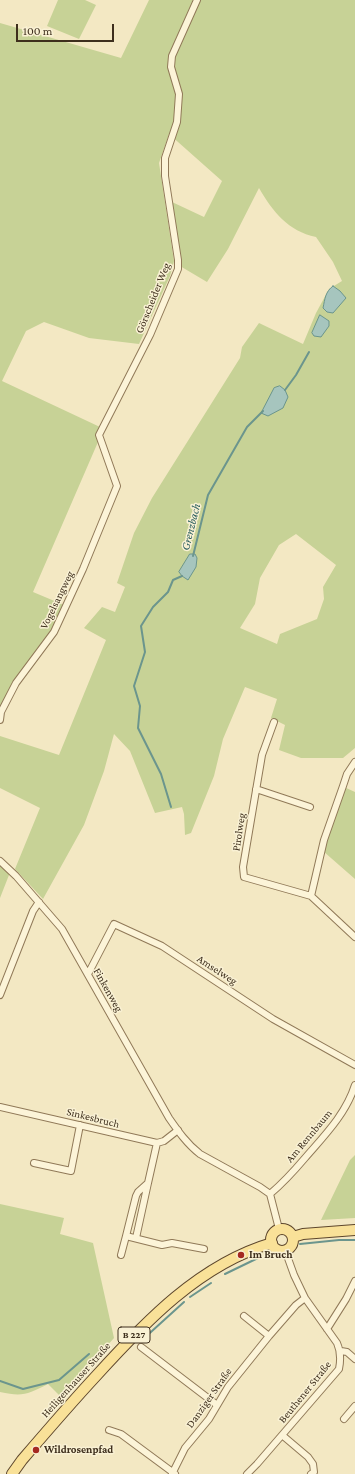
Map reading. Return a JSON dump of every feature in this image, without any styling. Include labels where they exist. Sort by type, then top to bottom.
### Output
[{"type":"main road","points":[[279,1229],[288,1231],[293,1237],[292,1245],[285,1250],[277,1249],[272,1243],[273,1234],[279,1229]]},
{"type":"main road","points":[[293,1237],[303,1234],[355,1230]]},
{"type":"main road","name":"Heiligenhauser Straße","points":[[12,1474],[22,1460],[130,1338],[164,1306],[212,1271],[241,1255],[272,1243]]},
{"type":"main road","name":"Heiligenhauser Straße","points":[[5,1474],[22,1460]]},
{"type":"street","name":"Görscheider Weg","points":[[83,569],[117,486],[99,435],[150,334],[178,269],[178,260],[165,176],[165,158],[177,122],[179,94],[171,67],[172,56],[197,0]]},
{"type":"street","name":"Vogelsangweg","points":[[0,720],[1,712],[16,683],[54,632],[83,569]]},
{"type":"street","name":"Pirolweg","points":[[274,722],[262,755],[243,868],[244,877],[311,896]]},
{"type":"street","points":[[355,762],[343,786],[324,840],[311,896],[355,937]]},
{"type":"street","points":[[256,789],[310,807]]},
{"type":"street","name":"Finkenweg","points":[[0,861],[16,876],[62,929],[166,1111],[185,1139],[200,1154],[270,1194]]},
{"type":"street","points":[[0,995],[33,911],[39,902]]},
{"type":"street","name":"Amselweg","points":[[88,974],[114,924],[162,946],[273,1019],[355,1065]]},
{"type":"street","name":"Am Rennbaum","points":[[270,1194],[281,1185],[327,1133],[342,1112],[355,1085]]},
{"type":"street","name":"Sinkesbruch","points":[[0,1107],[157,1143]]},
{"type":"street","points":[[34,1163],[71,1171],[80,1125]]},
{"type":"street","points":[[136,1238],[157,1143],[164,1141],[178,1130]]},
{"type":"street","points":[[121,1255],[136,1196],[138,1192],[148,1183]]},
{"type":"street","points":[[270,1194],[279,1229]]},
{"type":"street","points":[[126,1236],[162,1245],[172,1243],[204,1249]]},
{"type":"street","name":"Beuthener Straße","points":[[247,1474],[339,1369],[341,1358],[341,1351],[337,1343],[305,1298],[294,1275],[285,1250]]},
{"type":"street","points":[[326,1329],[346,1299],[355,1280]]},
{"type":"street","name":"Danziger Straße","points":[[173,1474],[185,1448],[209,1419],[228,1387],[269,1336],[296,1305],[305,1298]]},
{"type":"street","points":[[244,1316],[269,1336]]},
{"type":"street","points":[[141,1347],[217,1405]]},
{"type":"street","points":[[341,1351],[347,1352],[355,1359]]},
{"type":"street","points":[[344,1418],[355,1406]]},
{"type":"street","points":[[109,1430],[121,1434],[173,1474]]},
{"type":"street","points":[[282,1435],[308,1457],[313,1464],[314,1472],[311,1474]]},
{"type":"green space","points":[[58,0],[85,0],[96,5],[79,39],[47,26]]},
{"type":"green space","points":[[149,0],[355,0],[355,748],[343,758],[301,758],[279,750],[285,725],[271,718],[277,699],[245,687],[223,739],[214,776],[191,833],[185,835],[184,814],[182,807],[155,813],[130,751],[114,734],[104,771],[84,825],[43,899],[15,869],[40,808],[0,788],[0,736],[59,755],[106,640],[84,628],[102,607],[115,612],[125,587],[117,583],[134,533],[152,498],[240,358],[242,347],[259,323],[303,344],[316,313],[329,289],[342,281],[333,262],[316,237],[297,230],[282,219],[270,205],[259,188],[228,249],[207,282],[180,266],[172,202],[204,217],[222,181],[169,134],[159,163],[174,261],[170,276],[139,344],[89,338],[44,322],[26,331],[2,381],[100,427],[98,442],[33,592],[64,605],[52,631],[14,680],[0,708],[0,23],[121,58]],"holes":[[[296,534],[336,565],[323,587],[324,599],[317,619],[280,634],[277,644],[240,628],[255,604],[260,578],[279,545]]]},
{"type":"green space","points":[[344,787],[355,792],[355,879],[323,851]]},
{"type":"green space","points":[[0,865],[9,873],[9,875],[0,898]]},
{"type":"green space","points":[[355,1155],[355,1218],[321,1220],[350,1160]]},
{"type":"green space","points":[[0,1204],[64,1218],[60,1234],[93,1243],[114,1338],[61,1397],[48,1384],[25,1394],[0,1392]]},
{"type":"water","points":[[333,286],[346,298],[333,313],[327,312],[323,308],[327,293]]},
{"type":"water","points":[[320,315],[329,321],[329,326],[321,337],[314,336],[312,333]]},
{"type":"water","points":[[280,386],[285,390],[288,397],[283,408],[268,416],[261,413],[274,388]]},
{"type":"water","points":[[190,554],[195,554],[197,558],[196,567],[188,580],[179,572]]},
{"type":"waterway","name":"Grenzbach","points":[[285,390],[296,375],[309,352]]},
{"type":"waterway","name":"Grenzbach","points":[[193,556],[208,495],[247,427],[263,411]]},
{"type":"waterway","name":"Grenzbach","points":[[171,807],[161,774],[138,728],[140,706],[134,686],[145,652],[141,626],[153,607],[168,592],[173,580],[182,576]]},
{"type":"waterway","points":[[300,1244],[355,1240]]},
{"type":"waterway","points":[[225,1274],[258,1258]]},
{"type":"waterway","points":[[190,1297],[211,1283]]},
{"type":"waterway","points":[[141,1341],[184,1302]]},
{"type":"waterway","points":[[0,1381],[23,1389],[59,1380],[89,1354]]},
{"type":"place","name":"Im Bruch","points":[[241,1255]]},
{"type":"place","name":"Wildrosenpfad","points":[[36,1450]]}]
